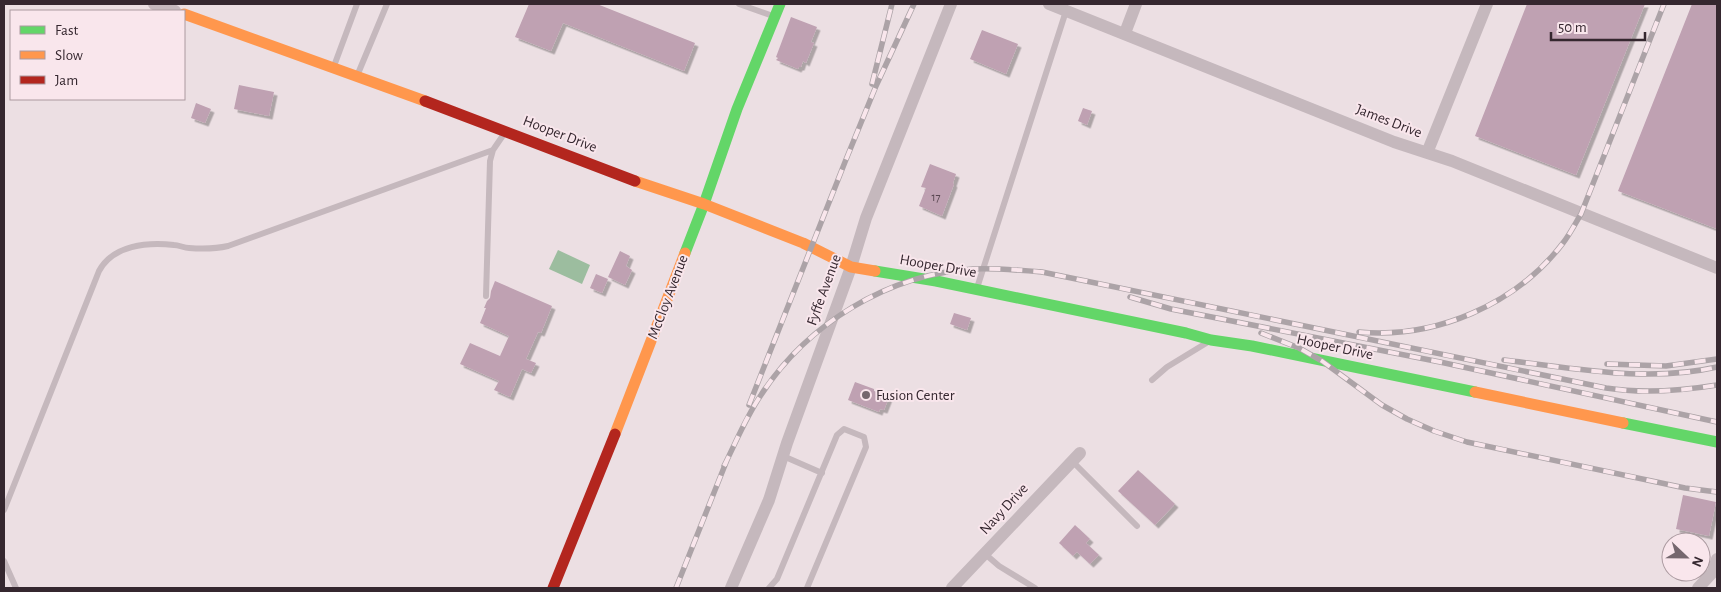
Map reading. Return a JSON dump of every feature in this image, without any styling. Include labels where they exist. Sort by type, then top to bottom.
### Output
[{"type":"street","points":[[154,4],[172,10]]},
{"type":"street","name":"McCloy Avenue","points":[[553,588],[704,204],[737,109],[780,4]]},
{"type":"street","name":"Fyffe Avenue","points":[[731,588],[768,500],[866,218],[951,4]]},
{"type":"street","name":"James Drive","points":[[1049,4],[1394,142],[1427,153],[1717,268]]},
{"type":"street","points":[[1125,33],[1136,4]]},
{"type":"street","points":[[1427,153],[1487,4]]},
{"type":"street","name":"Hooper Drive","points":[[185,14],[506,131],[660,190],[704,204],[803,243],[850,267],[977,289],[1186,333],[1211,340],[1260,348],[1717,442]]},
{"type":"street","name":"Navy Drive","points":[[952,588],[1076,457]]},
{"type":"street","points":[[1698,588],[1713,572],[1717,559]]},
{"type":"lane","points":[[333,68],[358,4]]},
{"type":"lane","points":[[357,77],[387,4]]},
{"type":"lane","points":[[739,4],[775,17]]},
{"type":"lane","points":[[977,289],[1066,11]]},
{"type":"lane","points":[[486,296],[490,161],[493,150],[506,131]]},
{"type":"lane","points":[[4,510],[99,271],[110,257],[119,251],[144,244],[204,249],[228,246],[493,150]]},
{"type":"lane","points":[[1152,380],[1167,367],[1201,348],[1211,340]]},
{"type":"lane","points":[[769,588],[777,579],[837,435],[844,429],[864,437],[866,447],[806,588]]},
{"type":"lane","points":[[783,456],[822,473]]},
{"type":"lane","points":[[1076,457],[1138,526]]},
{"type":"lane","points":[[984,553],[999,566],[1034,588]]},
{"type":"lane","points":[[4,561],[16,588]]},
{"type":"shaded area","points":[[558,250],[590,265],[582,284],[549,269]]},
{"type":"building","points":[[529,4],[597,4],[695,43],[684,71],[563,23],[551,51],[515,37]]},
{"type":"building","points":[[1527,4],[1645,4],[1576,175],[1475,136]]},
{"type":"building","points":[[1692,4],[1717,4],[1717,229],[1618,191]]},
{"type":"building","points":[[791,17],[817,27],[811,42],[814,43],[806,63],[803,61],[798,69],[776,60]]},
{"type":"building","points":[[982,30],[1018,44],[1006,74],[970,59]]},
{"type":"building","points":[[239,85],[274,92],[269,116],[234,109]]},
{"type":"building","points":[[196,103],[211,109],[205,123],[191,118]]},
{"type":"building","points":[[1083,108],[1092,111],[1087,125],[1078,121]]},
{"type":"building","points":[[930,164],[956,174],[942,216],[919,206],[926,188],[921,187]]},
{"type":"building","points":[[620,251],[630,256],[626,266],[632,270],[625,285],[608,277]]},
{"type":"building","points":[[596,274],[608,279],[602,293],[590,288]]},
{"type":"building","points":[[495,281],[552,306],[541,333],[538,332],[526,359],[536,363],[531,373],[522,369],[510,397],[494,390],[499,381],[460,364],[470,343],[500,356],[509,336],[480,323]]},
{"type":"building","points":[[954,313],[971,318],[967,330],[950,324]]},
{"type":"building","name":"Fusion Center","points":[[855,382],[889,397],[884,410],[880,409],[879,412],[848,400]]},
{"type":"building","points":[[1138,470],[1175,504],[1155,525],[1118,491]]},
{"type":"building","points":[[1683,495],[1716,502],[1710,532],[1690,532],[1676,529]]},
{"type":"building","points":[[1075,525],[1090,539],[1086,543],[1099,555],[1090,564],[1077,552],[1073,556],[1059,543]]},
{"type":"railway","points":[[872,84],[892,4]]},
{"type":"railway","points":[[749,405],[876,86],[914,4]]},
{"type":"railway","points":[[1359,332],[1388,333],[1416,330],[1445,323],[1472,313],[1498,300],[1522,284],[1544,265],[1566,240],[1581,214],[1664,4]]},
{"type":"railway","points":[[724,466],[761,395],[780,369],[826,325],[852,307],[881,292],[910,281],[941,273],[973,269],[1042,272],[1606,388],[1662,391],[1717,385]]},
{"type":"railway","points":[[1130,297],[1171,309],[1440,362],[1717,422]]},
{"type":"railway","points":[[1261,333],[1299,348],[1322,361],[1382,405],[1434,431],[1467,442],[1685,488],[1717,492]]},
{"type":"railway","points":[[1607,364],[1666,366],[1717,359]]},
{"type":"railway","points":[[1504,360],[1584,370],[1637,374],[1691,372],[1717,367]]},
{"type":"railway","points":[[676,588],[727,460]]},
{"type":"traffic: fast","points":[[685,253],[737,109],[780,4]]},
{"type":"traffic: fast","points":[[875,271],[936,281],[1186,333],[1211,340],[1252,346],[1475,392]]},
{"type":"traffic: fast","points":[[1623,423],[1717,442]]},
{"type":"traffic: slow","points":[[185,14],[425,101]]},
{"type":"traffic: slow","points":[[635,181],[704,204],[803,243],[851,267],[875,271]]},
{"type":"traffic: slow","points":[[615,434],[685,253]]},
{"type":"traffic: slow","points":[[1475,392],[1623,423]]},
{"type":"traffic: jam","points":[[425,101],[635,181]]},
{"type":"traffic: jam","points":[[553,588],[615,434]]},
{"type":"place","name":"Fusion Center","points":[[866,395]]}]
